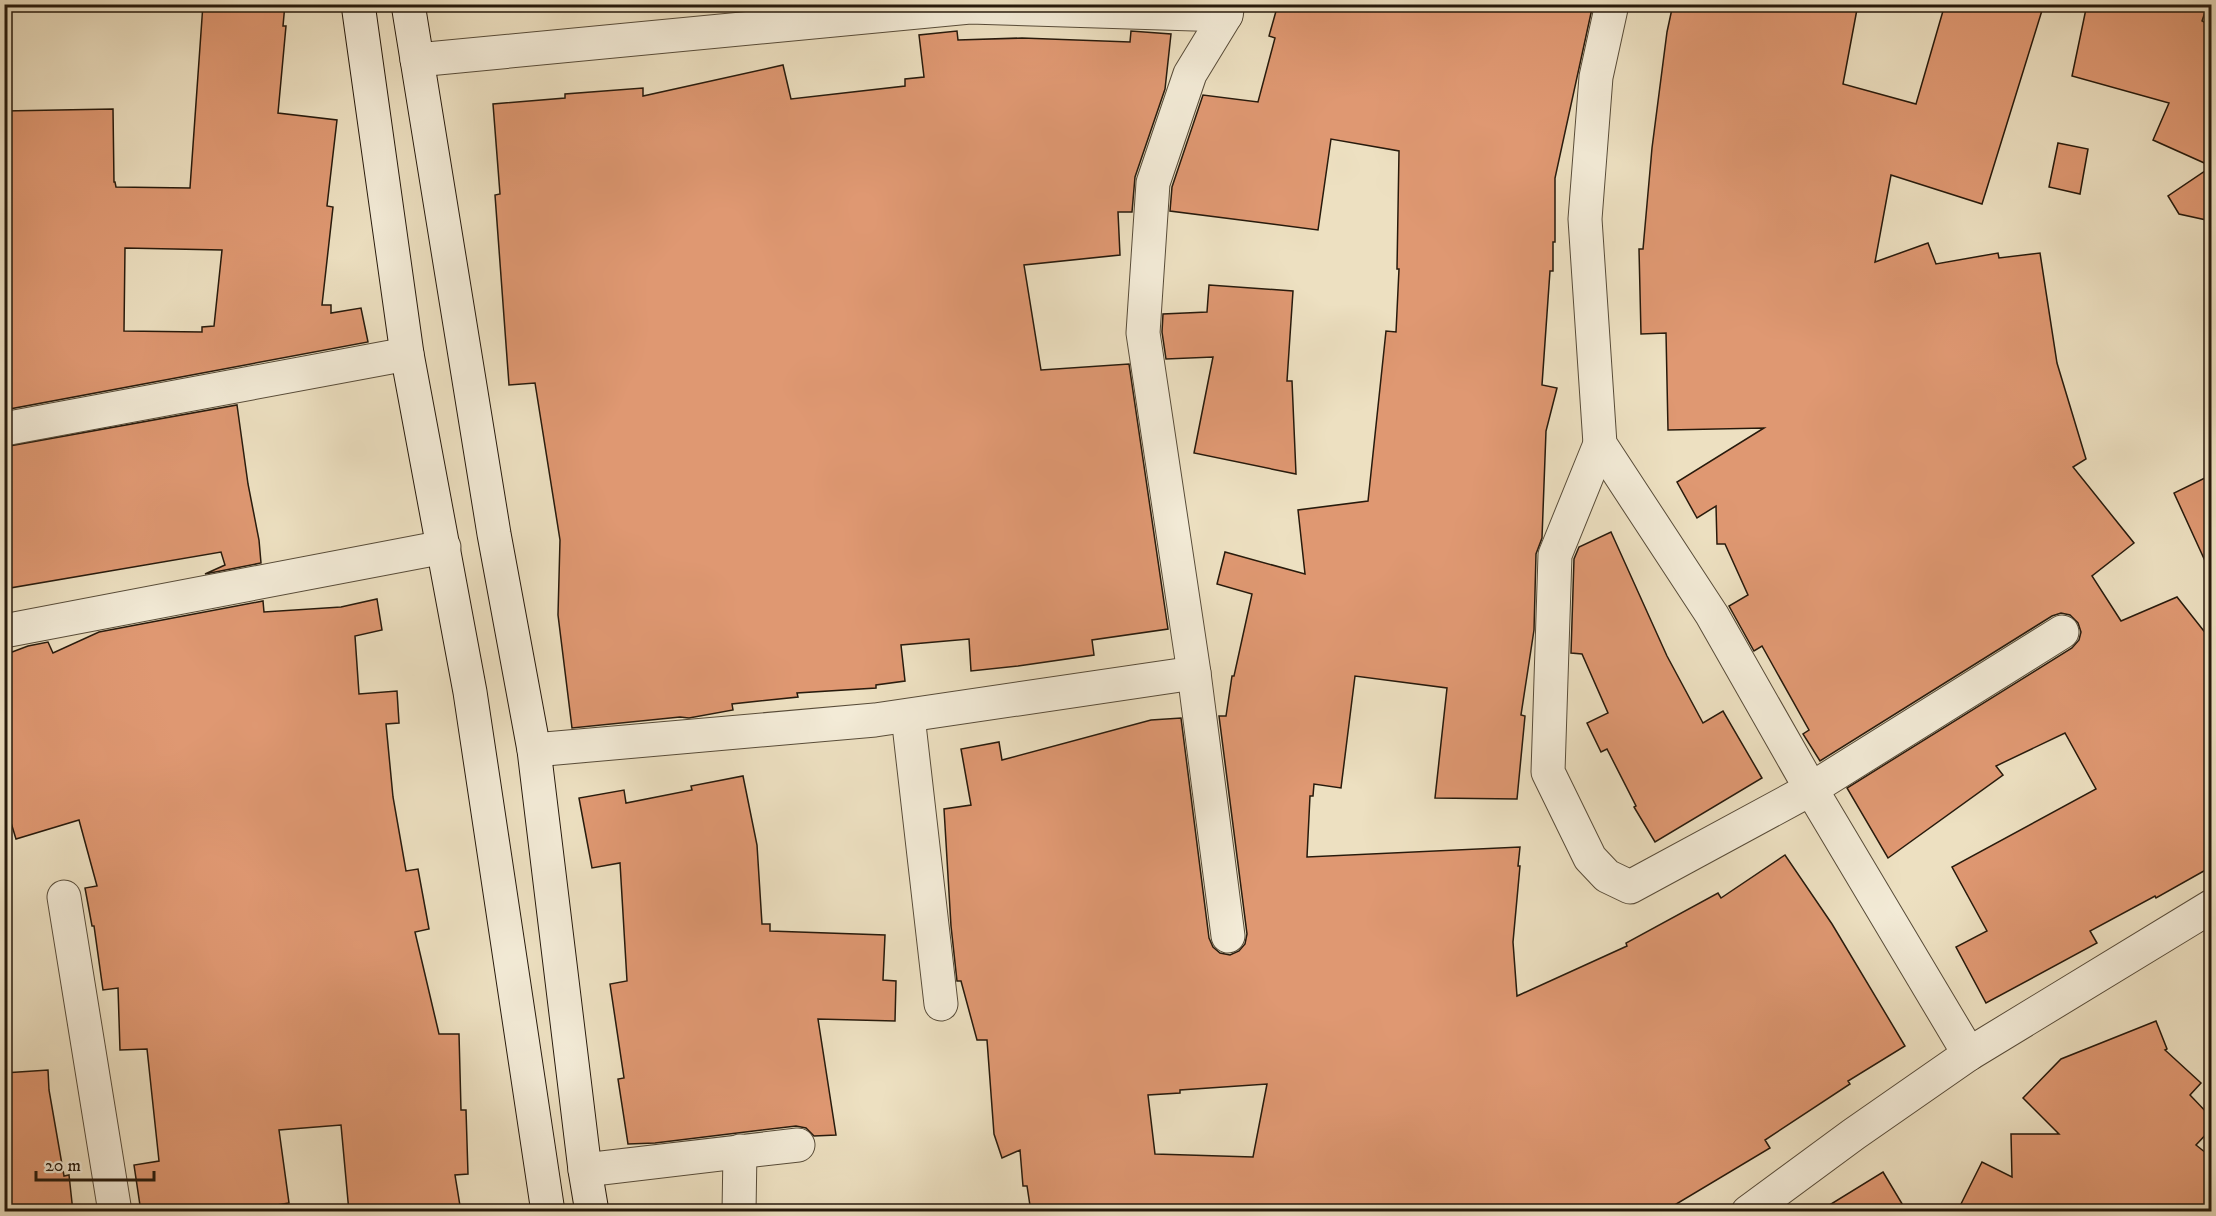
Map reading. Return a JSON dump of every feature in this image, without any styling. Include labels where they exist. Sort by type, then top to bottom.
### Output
[{"type":"street","points":[[357,4],[407,354],[470,692],[548,1212]]},
{"type":"street","points":[[408,4],[494,534],[534,750],[592,1212]]},
{"type":"street","points":[[1612,4],[1596,77],[1584,219],[1600,444],[1555,555],[1548,772],[1590,858],[1607,876],[1630,887],[1811,789],[2062,632]]},
{"type":"street","points":[[417,60],[970,7],[1227,10],[1190,74],[1154,183],[1143,333],[1194,673],[1228,936]]},
{"type":"street","points":[[4,429],[407,354]]},
{"type":"street","points":[[1600,444],[1712,615],[1811,789],[1969,1054]]},
{"type":"street","points":[[4,632],[444,547]]},
{"type":"street","points":[[534,750],[908,716],[1194,673]]},
{"type":"street","points":[[908,716],[941,1004]]},
{"type":"street","points":[[64,897],[115,1212]]},
{"type":"street","points":[[1748,1212],[1854,1134],[1969,1054],[2211,906]]},
{"type":"street","points":[[585,1170],[798,1145]]},
{"type":"street","points":[[739,1212],[740,1151]]},
{"type":"building","points":[[203,4],[285,4],[283,26],[286,26],[278,113],[337,120],[327,206],[333,207],[322,305],[331,305],[331,313],[361,308],[368,342],[4,410],[4,111],[113,109],[114,182],[116,187],[190,188]],"holes":[[[125,248],[222,250],[214,326],[202,327],[202,332],[124,331]]]},
{"type":"building","points":[[1278,4],[1593,4],[1555,178],[1555,242],[1553,242],[1553,271],[1550,271],[1542,385],[1557,388],[1546,431],[1542,538],[1536,554],[1534,630],[1521,715],[1525,716],[1517,799],[1435,798],[1447,688],[1355,676],[1341,788],[1314,784],[1313,796],[1310,796],[1307,857],[1520,847],[1513,942],[1517,996],[1627,946],[1626,943],[1718,893],[1721,898],[1785,855],[1832,924],[1905,1046],[1848,1081],[1850,1084],[1765,1140],[1770,1148],[1663,1212],[1304,1212],[1233,1209],[1233,1212],[1031,1212],[1027,1186],[1023,1186],[1020,1150],[1002,1158],[994,1134],[987,1040],[977,1040],[961,981],[957,981],[951,926],[944,809],[971,805],[961,749],[999,742],[1002,760],[1151,720],[1181,718],[1209,938],[1213,947],[1220,953],[1230,955],[1239,951],[1245,944],[1247,934],[1219,716],[1226,716],[1232,676],[1234,676],[1252,594],[1217,584],[1225,552],[1305,574],[1298,510],[1368,501],[1386,331],[1396,332],[1399,269],[1397,269],[1399,151],[1331,139],[1318,230],[1170,211],[1172,187],[1203,95],[1258,102],[1275,38],[1269,36]],"holes":[[[1267,1084],[1253,1157],[1155,1154],[1148,1095],[1180,1093],[1180,1090]]]},
{"type":"building","points":[[1673,4],[1858,4],[1843,84],[1916,104],[1945,4],[2044,4],[1982,204],[1891,175],[1875,262],[1928,243],[1936,264],[1998,253],[1999,258],[2040,253],[2057,363],[2086,459],[2073,467],[2134,543],[2092,576],[2121,621],[2177,597],[2211,640],[2211,867],[2090,931],[2097,943],[1986,1003],[1956,947],[1987,931],[1952,867],[2096,789],[2065,733],[1996,766],[2003,775],[1888,858],[1847,788],[2072,648],[2079,640],[2081,632],[2078,623],[2070,615],[2061,613],[2052,616],[1820,761],[1803,734],[1809,730],[1762,646],[1754,651],[1729,606],[1748,595],[1725,544],[1717,544],[1716,506],[1697,518],[1677,482],[1764,428],[1668,430],[1666,333],[1641,334],[1639,249],[1643,249],[1652,148],[1667,32]]},
{"type":"building","points":[[2087,4],[2208,4],[2202,21],[2211,26],[2211,166],[2153,140],[2169,103],[2072,76]]},
{"type":"building","points":[[957,31],[958,40],[1022,38],[1130,42],[1131,31],[1171,34],[1165,89],[1135,177],[1132,212],[1118,212],[1120,255],[1024,265],[1041,370],[1129,364],[1168,629],[1092,640],[1094,655],[971,671],[969,639],[901,645],[905,681],[876,685],[876,688],[797,693],[798,697],[732,704],[733,710],[689,718],[572,728],[558,615],[560,540],[535,383],[509,385],[495,195],[500,194],[493,104],[565,98],[565,94],[643,88],[643,96],[783,65],[791,99],[905,86],[905,79],[924,77],[919,35]]},
{"type":"building","points":[[2058,143],[2088,149],[2080,194],[2049,187]]},
{"type":"building","points":[[2211,167],[2211,221],[2179,214],[2168,196]]},
{"type":"building","points":[[1209,285],[1293,291],[1287,381],[1292,381],[1296,474],[1194,453],[1213,357],[1166,359],[1162,332],[1163,314],[1207,312]]},
{"type":"building","points":[[237,405],[261,563],[205,574],[225,565],[221,552],[4,589],[4,447]]},
{"type":"building","points":[[2211,475],[2211,574],[2174,493]]},
{"type":"building","points":[[1611,532],[1667,656],[1703,723],[1723,711],[1762,778],[1655,842],[1634,807],[1636,806],[1607,749],[1601,752],[1587,723],[1608,713],[1582,654],[1571,653],[1574,559],[1579,547]]},
{"type":"building","points":[[377,599],[382,630],[355,636],[359,694],[397,691],[399,723],[386,724],[393,797],[406,871],[418,869],[429,929],[415,932],[439,1034],[459,1034],[461,1110],[466,1110],[468,1174],[455,1175],[461,1212],[349,1212],[341,1125],[279,1130],[289,1203],[235,1212],[141,1212],[134,1165],[159,1161],[147,1049],[120,1050],[118,988],[103,990],[94,926],[92,926],[85,888],[97,886],[79,820],[16,839],[4,800],[4,655],[28,646],[48,642],[53,653],[99,632],[263,601],[264,612],[341,607]]},
{"type":"building","points":[[743,776],[757,845],[762,924],[770,924],[770,931],[885,935],[883,980],[896,981],[895,1021],[818,1019],[836,1135],[814,1136],[806,1128],[796,1126],[655,1143],[628,1144],[618,1079],[624,1078],[610,984],[627,981],[620,863],[592,868],[579,798],[624,790],[626,803],[692,790],[691,786]]},
{"type":"building","points":[[2156,1021],[2167,1049],[2165,1050],[2201,1083],[2190,1095],[2211,1117],[2211,1129],[2196,1145],[2211,1157],[2211,1212],[1957,1212],[1982,1162],[2012,1177],[2011,1134],[2059,1134],[2023,1098],[2061,1059]]},
{"type":"building","points":[[48,1070],[49,1090],[64,1176],[69,1175],[73,1212],[4,1212],[4,1073]]},
{"type":"building","points":[[1883,1172],[1907,1212],[1818,1212]]}]
